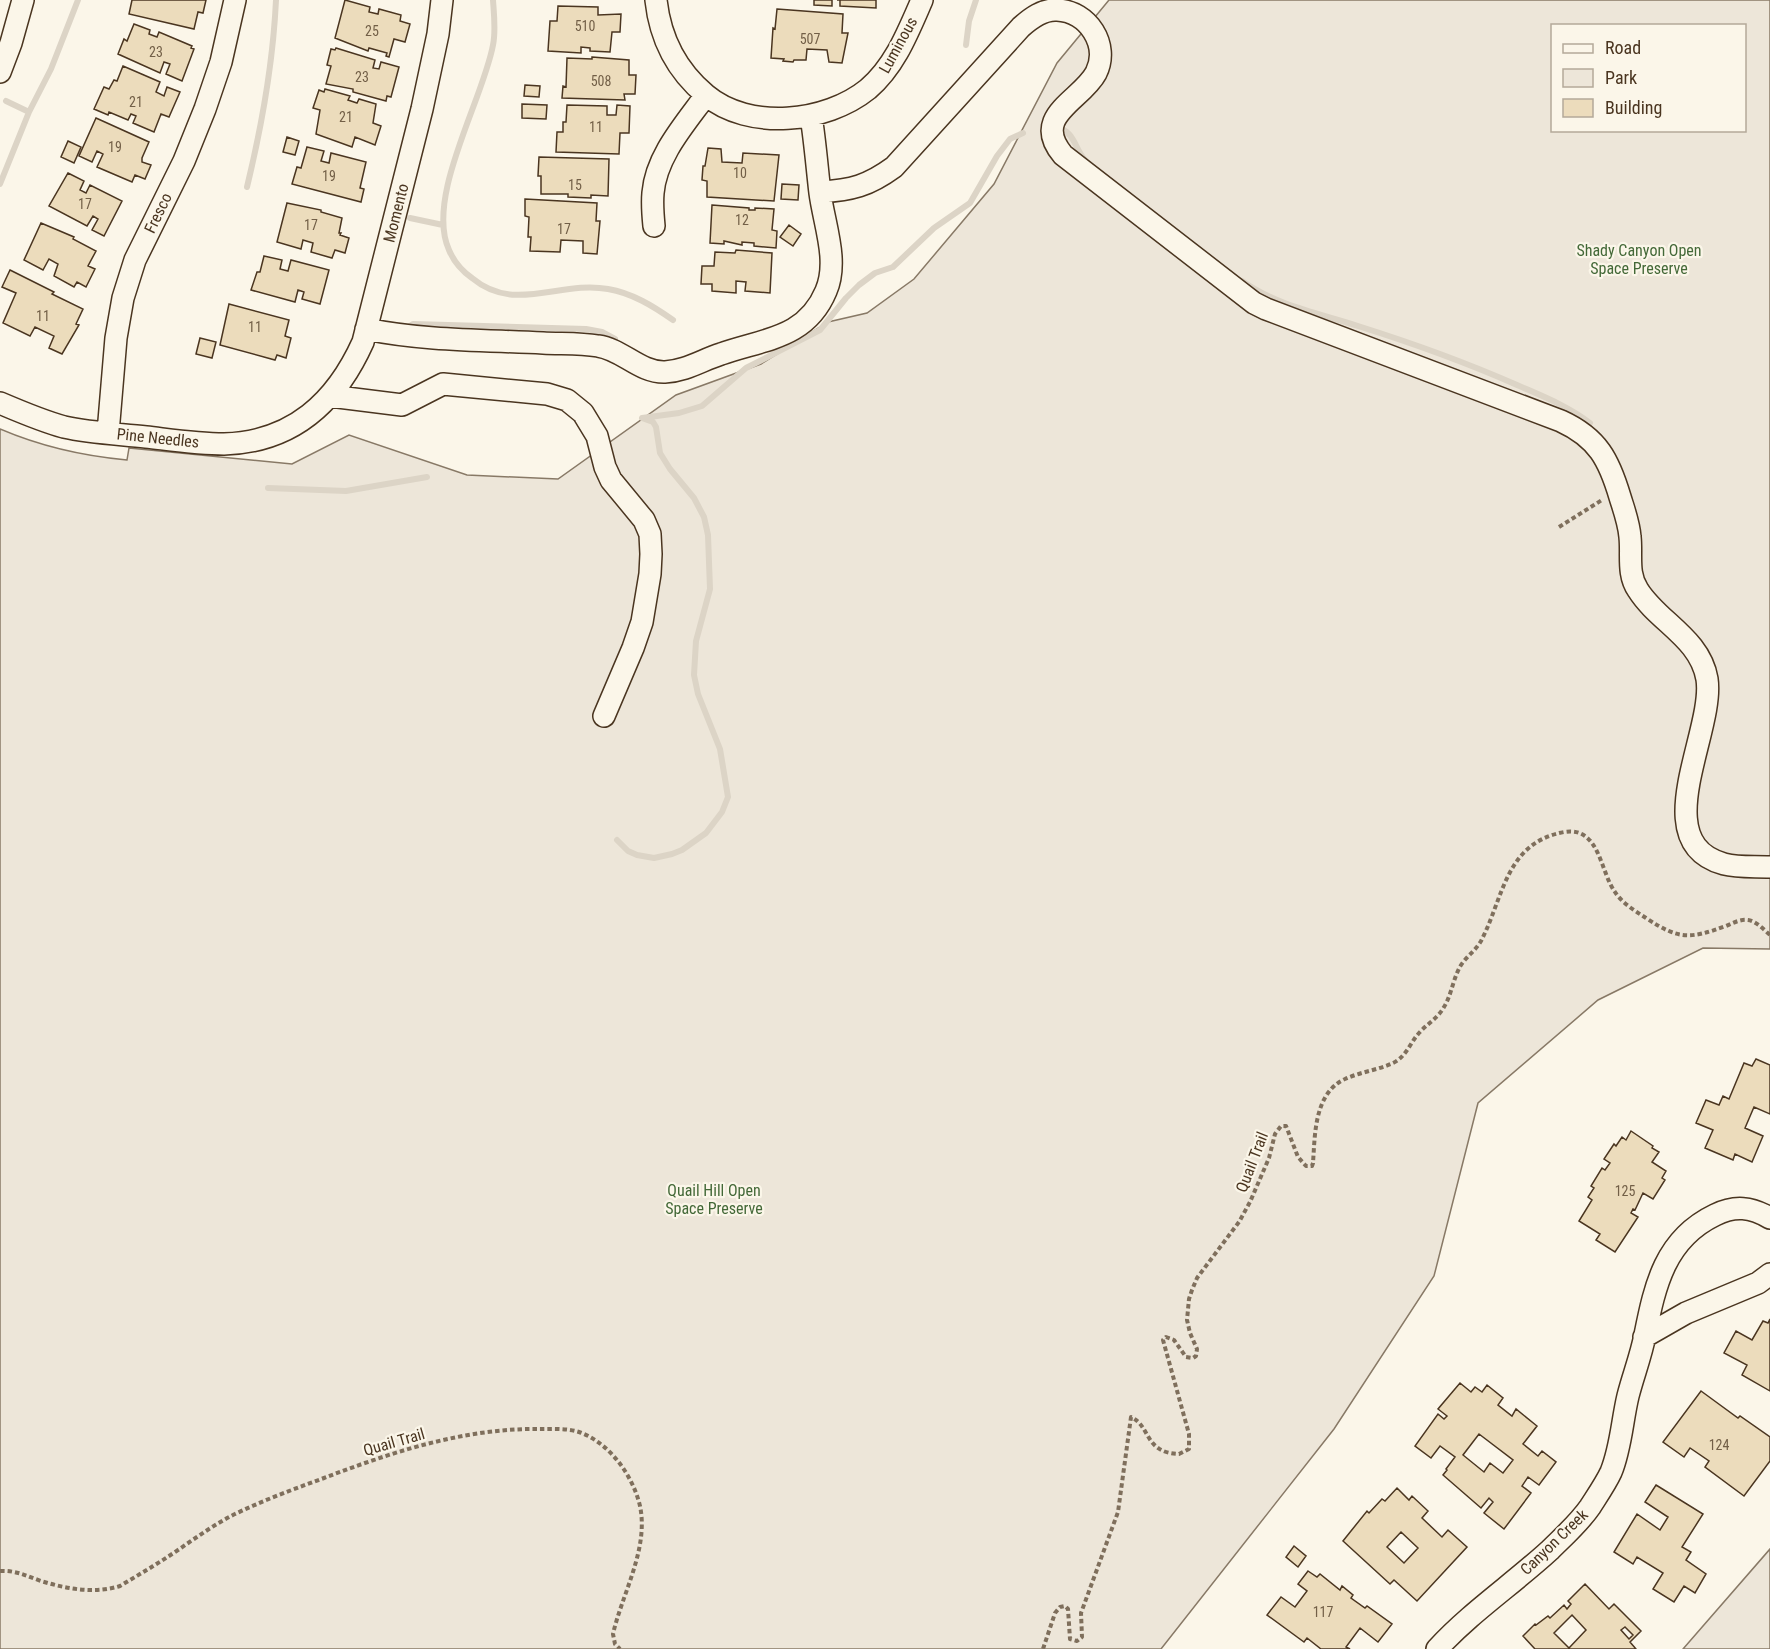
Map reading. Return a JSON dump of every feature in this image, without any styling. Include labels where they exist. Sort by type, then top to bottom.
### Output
[{"type":"street","points":[[0,72],[23,0]]},
{"type":"street","name":"Fresco","points":[[108,433],[116,338],[123,298],[135,260],[184,161],[205,109],[221,62],[235,0]]},
{"type":"street","name":"Momento","points":[[314,411],[330,396],[351,368],[366,329],[422,109],[438,34],[442,0]]},
{"type":"street","name":"Luminous","points":[[656,0],[658,18],[672,56],[706,95],[719,103],[748,114],[784,119],[811,116],[846,103],[863,93],[880,78],[897,53],[922,0]]},
{"type":"street","points":[[820,192],[861,187],[877,180],[894,167],[1031,18],[1045,11],[1056,10],[1076,15],[1084,20],[1092,28],[1097,38],[1100,49],[1099,61],[1096,72],[1089,82],[1059,111],[1053,122],[1054,143],[1063,155],[1254,303],[1561,421],[1585,434],[1599,448],[1613,474],[1629,524],[1631,576],[1636,588],[1694,650],[1707,676],[1707,703],[1686,804],[1687,828],[1698,847],[1722,864],[1770,867]]},
{"type":"street","points":[[654,226],[652,194],[660,166],[671,145],[706,95]]},
{"type":"street","points":[[366,329],[404,337],[601,346],[650,370],[667,372],[686,368],[725,352],[781,336],[803,323],[817,308],[831,275],[831,260],[811,116]]},
{"type":"street","points":[[330,396],[402,405],[443,384],[547,394],[567,400],[583,413],[597,436],[605,468],[611,480],[644,520],[650,534],[650,574],[642,622],[604,716]]},
{"type":"street","name":"Pine Needles","points":[[0,403],[56,425],[194,442],[252,441],[283,430],[314,411]]},
{"type":"street","name":"Canyon Creek","points":[[1437,1649],[1482,1606],[1571,1530],[1589,1508],[1611,1472],[1622,1433],[1650,1304],[1661,1270],[1677,1243],[1699,1222],[1735,1207],[1746,1208],[1770,1218]]},
{"type":"street","points":[[1644,1337],[1686,1313],[1758,1283],[1770,1274]]},
{"type":"path","points":[[1559,527],[1606,498]]},
{"type":"path","name":"Quail Trail","points":[[1042,1649],[1055,1613],[1060,1607],[1065,1606],[1068,1609],[1070,1639],[1077,1641],[1082,1637],[1081,1612],[1118,1512],[1131,1417],[1136,1419],[1150,1441],[1159,1449],[1179,1454],[1189,1449],[1189,1434],[1163,1340],[1166,1337],[1174,1340],[1186,1357],[1196,1356],[1197,1349],[1187,1320],[1189,1299],[1197,1278],[1239,1222],[1250,1202],[1269,1158],[1277,1131],[1281,1126],[1286,1126],[1298,1157],[1306,1166],[1312,1166],[1315,1127],[1329,1092],[1345,1079],[1399,1059],[1420,1031],[1438,1015],[1447,1001],[1463,962],[1481,942],[1510,869],[1520,856],[1544,839],[1566,832],[1578,832],[1593,845],[1616,895],[1636,911],[1673,933],[1692,936],[1745,919],[1754,922],[1770,935]]},
{"type":"path","name":"Quail Trail","points":[[0,1571],[13,1571],[60,1586],[91,1591],[110,1589],[120,1586],[234,1514],[366,1462],[411,1448],[486,1432],[528,1429],[569,1430],[588,1436],[610,1453],[628,1476],[635,1489],[640,1508],[641,1528],[637,1554],[613,1634],[613,1639],[620,1649]]},
{"type":"green space","name":"Quail Hill Open Space Preserve","points":[[1109,0],[1770,0],[1770,949],[1703,948],[1598,1000],[1478,1103],[1434,1276],[1334,1429],[1161,1649],[0,1649],[0,429],[47,446],[110,458],[127,460],[129,448],[292,464],[349,435],[467,475],[558,479],[676,395],[761,364],[828,322],[867,313],[914,279],[994,184],[1057,63]]},
{"type":"green space","points":[[1770,1549],[1770,1649],[1683,1649]]},
{"type":"building","points":[[132,0],[206,0],[203,13],[198,12],[194,29],[129,14]]},
{"type":"building","points":[[345,0],[370,7],[369,12],[378,14],[379,9],[401,15],[400,21],[410,24],[405,42],[394,39],[389,57],[386,56],[387,53],[369,48],[368,51],[335,38]]},
{"type":"building","points":[[814,0],[832,0],[832,6],[814,5]]},
{"type":"building","points":[[840,0],[876,0],[876,8],[840,6]]},
{"type":"building","points":[[558,6],[598,7],[598,15],[621,14],[620,32],[612,32],[610,52],[590,51],[590,48],[581,47],[581,53],[548,51],[550,21],[557,21]]},
{"type":"building","points":[[777,9],[843,14],[842,33],[848,33],[842,63],[829,62],[827,50],[807,49],[806,60],[794,60],[793,62],[771,58]]},
{"type":"building","points":[[134,24],[150,30],[149,34],[157,37],[159,32],[192,46],[191,48],[194,49],[182,81],[166,74],[170,64],[164,62],[160,73],[118,54],[124,39],[127,41]]},
{"type":"building","points":[[336,48],[375,60],[373,68],[379,69],[381,62],[399,67],[391,97],[387,96],[386,101],[353,92],[353,89],[326,84],[331,66],[327,65],[331,49]]},
{"type":"building","points":[[592,57],[629,60],[629,75],[636,75],[635,94],[624,94],[625,100],[562,98],[563,86],[566,87],[567,58],[592,59]]},
{"type":"building","points":[[123,66],[160,82],[156,92],[164,96],[167,87],[180,92],[169,117],[161,114],[154,132],[133,123],[136,116],[131,114],[128,120],[94,109],[104,87],[109,89],[114,80],[117,81]]},
{"type":"building","points":[[525,85],[540,86],[539,97],[524,96]]},
{"type":"building","points":[[325,89],[350,96],[348,100],[357,103],[359,99],[376,104],[373,123],[381,126],[375,145],[355,137],[352,147],[316,134],[320,110],[313,108],[319,90],[324,92]]},
{"type":"building","points":[[522,104],[547,105],[546,119],[522,118]]},
{"type":"building","points":[[567,105],[607,106],[607,115],[616,115],[617,105],[630,106],[629,133],[620,133],[619,154],[556,152],[557,132],[563,132]]},
{"type":"building","points":[[96,118],[149,142],[142,158],[142,162],[151,165],[145,179],[135,175],[132,182],[97,167],[103,154],[97,151],[92,162],[79,156]]},
{"type":"building","points":[[287,137],[299,141],[295,155],[283,152]]},
{"type":"building","points":[[68,141],[81,147],[74,163],[61,157]]},
{"type":"building","points":[[307,147],[324,151],[321,161],[329,163],[331,153],[366,162],[360,188],[364,189],[361,202],[292,184],[297,167],[301,168]]},
{"type":"building","points":[[708,148],[721,149],[722,162],[742,163],[743,153],[779,155],[774,201],[707,197],[707,181],[702,180]]},
{"type":"building","points":[[539,157],[609,159],[608,196],[591,195],[591,198],[568,197],[568,194],[541,194],[541,176],[538,176]]},
{"type":"building","points":[[68,173],[84,181],[80,190],[86,193],[90,185],[122,201],[104,236],[92,230],[98,219],[93,216],[87,226],[49,206]]},
{"type":"building","points":[[782,184],[799,185],[798,200],[781,199]]},
{"type":"building","points":[[525,199],[597,203],[596,221],[600,221],[597,254],[583,253],[583,241],[561,240],[560,252],[530,251],[531,237],[528,237],[529,217],[525,216]]},
{"type":"building","points":[[287,203],[321,210],[321,212],[342,218],[339,233],[349,238],[345,253],[335,250],[332,258],[311,252],[313,243],[303,240],[301,249],[277,242]]},
{"type":"building","points":[[712,205],[749,208],[749,210],[774,209],[772,230],[777,231],[776,248],[754,246],[754,243],[742,242],[742,245],[724,241],[724,244],[710,243]]},
{"type":"building","points":[[41,223],[74,237],[73,239],[96,251],[88,266],[95,269],[86,287],[77,282],[74,287],[54,276],[58,264],[49,259],[43,270],[24,260]]},
{"type":"building","points":[[789,225],[801,234],[793,246],[780,237]]},
{"type":"building","points":[[736,250],[772,253],[770,293],[745,291],[746,282],[736,281],[736,293],[712,291],[712,284],[701,284],[702,266],[714,266],[715,252],[735,253]]},
{"type":"building","points":[[264,256],[282,260],[280,269],[288,271],[291,260],[329,270],[320,304],[302,299],[304,292],[298,290],[295,302],[251,290],[257,272],[260,272]]},
{"type":"building","points":[[10,270],[83,309],[76,324],[79,325],[62,354],[49,348],[54,336],[35,327],[30,336],[3,323],[16,293],[2,287]]},
{"type":"building","points":[[229,304],[289,320],[285,336],[291,338],[286,358],[277,355],[275,360],[220,345]]},
{"type":"building","points":[[200,338],[216,342],[212,358],[196,354]]},
{"type":"building","points":[[1756,1059],[1770,1065],[1770,1114],[1754,1107],[1745,1128],[1763,1136],[1752,1162],[1735,1154],[1733,1160],[1705,1148],[1713,1130],[1696,1123],[1706,1100],[1719,1105],[1723,1096],[1729,1099],[1744,1063],[1752,1066]]},
{"type":"building","points":[[1631,1131],[1659,1152],[1652,1162],[1666,1171],[1662,1178],[1665,1180],[1653,1199],[1643,1193],[1635,1210],[1633,1209],[1631,1213],[1638,1217],[1615,1252],[1596,1240],[1600,1234],[1579,1221],[1592,1200],[1588,1197],[1594,1188],[1591,1186],[1602,1168],[1605,1170],[1610,1163],[1604,1159],[1614,1144],[1616,1146],[1622,1137],[1626,1140]]},
{"type":"building","points":[[1770,1319],[1770,1391],[1742,1375],[1747,1365],[1724,1353],[1736,1331],[1752,1340],[1763,1321],[1768,1323]]},
{"type":"building","points":[[1460,1383],[1471,1392],[1475,1387],[1482,1392],[1487,1385],[1503,1398],[1498,1405],[1512,1416],[1516,1409],[1537,1426],[1523,1444],[1538,1456],[1542,1451],[1556,1462],[1539,1485],[1528,1477],[1522,1486],[1531,1493],[1504,1529],[1484,1513],[1493,1502],[1489,1498],[1481,1508],[1443,1475],[1455,1457],[1440,1446],[1431,1458],[1415,1446],[1438,1414],[1444,1419],[1447,1416],[1438,1409]],"holes":[[[1479,1434],[1513,1460],[1503,1473],[1490,1463],[1484,1472],[1463,1455]]]},
{"type":"building","points":[[1701,1391],[1738,1418],[1740,1416],[1770,1437],[1770,1461],[1744,1496],[1705,1467],[1709,1461],[1690,1448],[1684,1457],[1663,1442]]},
{"type":"building","points":[[1656,1485],[1703,1514],[1682,1547],[1691,1552],[1686,1560],[1706,1574],[1695,1593],[1684,1586],[1674,1602],[1653,1589],[1663,1573],[1637,1557],[1633,1564],[1614,1552],[1637,1514],[1660,1530],[1668,1517],[1645,1502]]},
{"type":"building","points":[[1397,1488],[1409,1500],[1412,1496],[1428,1511],[1422,1518],[1442,1537],[1448,1530],[1467,1547],[1417,1601],[1394,1580],[1390,1584],[1343,1541],[1367,1511],[1369,1513],[1382,1499],[1385,1501]],"holes":[[[1401,1532],[1418,1548],[1404,1563],[1387,1547]]]},
{"type":"building","points":[[1294,1546],[1306,1556],[1298,1567],[1286,1557]]},
{"type":"building","points":[[1308,1571],[1317,1577],[1320,1574],[1340,1590],[1342,1586],[1353,1595],[1351,1598],[1365,1608],[1367,1606],[1392,1624],[1378,1642],[1360,1628],[1346,1647],[1350,1649],[1321,1649],[1307,1638],[1304,1642],[1267,1615],[1281,1597],[1295,1607],[1307,1591],[1298,1584]]},
{"type":"building","points":[[1585,1584],[1609,1609],[1614,1604],[1641,1631],[1630,1642],[1636,1649],[1535,1649],[1523,1636],[1535,1624],[1548,1616],[1550,1618],[1564,1605],[1567,1609],[1571,1604],[1568,1601]],"holes":[[[1572,1615],[1586,1630],[1569,1648],[1554,1633]],[[1625,1627],[1633,1635],[1629,1639],[1621,1630]]]},
{"type":"waterway","points":[[0,184],[29,112],[51,69],[78,0]]},
{"type":"waterway","points":[[247,187],[266,94],[276,0]]},
{"type":"waterway","points":[[493,0],[495,29],[493,45],[458,148],[444,203],[444,228],[453,258],[472,278],[488,288],[505,294],[538,294],[590,287],[608,289],[642,301],[673,320]]},
{"type":"waterway","points":[[966,45],[969,21],[976,0]]},
{"type":"waterway","points":[[6,101],[29,112]]},
{"type":"waterway","points":[[1062,129],[1072,138],[1085,160]]},
{"type":"waterway","points":[[617,840],[628,851],[637,855],[654,858],[672,854],[682,850],[706,833],[722,812],[728,797],[720,749],[698,694],[694,675],[696,641],[710,589],[708,535],[704,517],[694,498],[660,453],[656,427],[653,422],[642,418],[679,413],[702,406],[746,368],[820,330],[859,285],[875,273],[893,267],[934,228],[970,203],[997,156],[1010,139],[1023,133]]},
{"type":"waterway","points":[[410,218],[443,225]]},
{"type":"waterway","points":[[1242,281],[1284,303],[1398,339],[1478,368],[1555,402],[1590,423]]},
{"type":"waterway","points":[[407,328],[413,324],[586,329],[602,332],[615,339]]},
{"type":"waterway","points":[[268,488],[346,491],[427,477]]},
{"type":"park label","name":"Shady Canyon Open Space Preserve","points":[[1639,259]]}]
